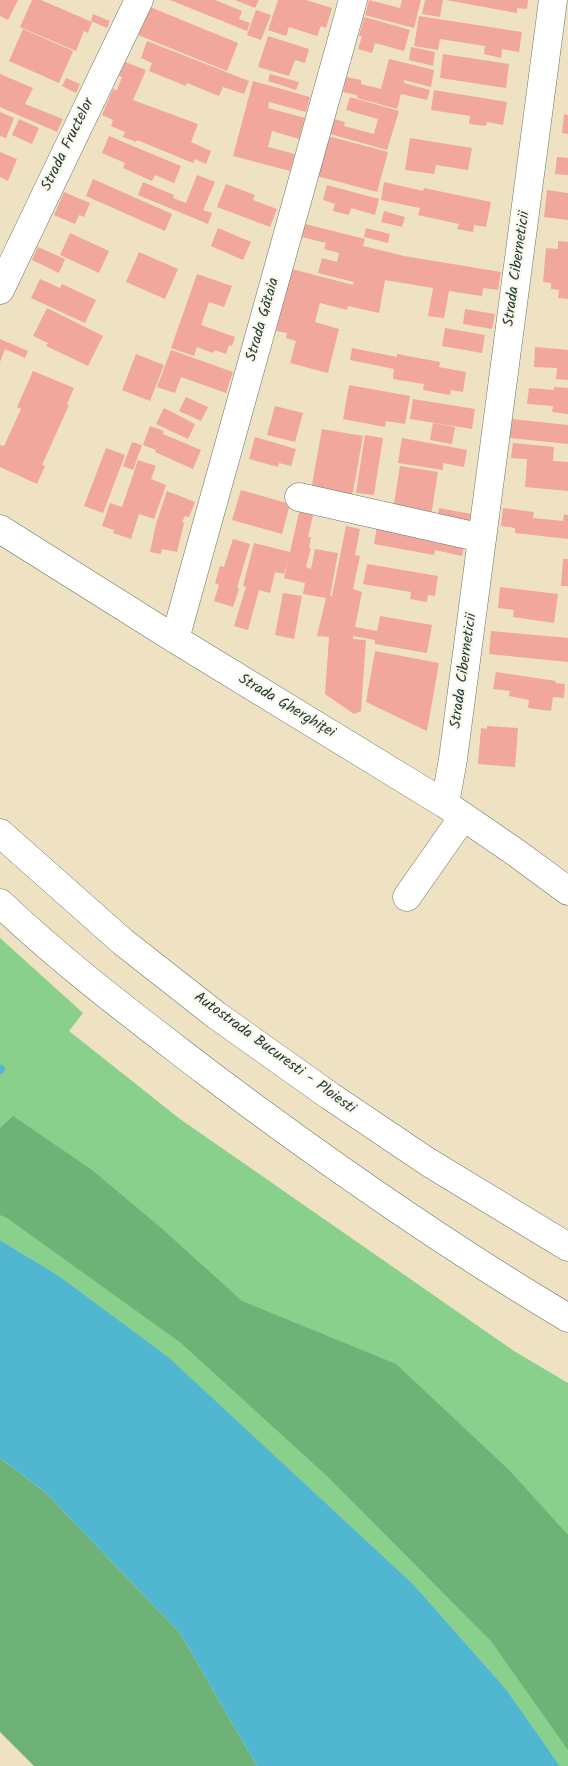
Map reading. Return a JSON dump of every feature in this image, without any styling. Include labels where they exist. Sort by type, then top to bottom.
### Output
[{"type":"main road","name":"Strada Fructelor","points":[[0,290],[139,0]]},
{"type":"main road","name":"Strada Gătaia","points":[[175,639],[353,0]]},
{"type":"main road","name":"Strada Ciberneticii","points":[[454,811],[453,759],[553,0]]},
{"type":"main road","points":[[299,498],[482,538]]},
{"type":"main road","name":"Strada Gherghiței","points":[[0,529],[454,811],[568,891]]},
{"type":"main road","points":[[407,897],[454,811]]},
{"type":"main road","name":"Autostrada Bucuresti - Ploiesti","points":[[0,833],[123,942],[216,1015],[330,1096],[428,1162],[568,1247]]},
{"type":"main road","points":[[0,903],[99,990],[240,1097],[389,1204],[510,1283],[568,1318]]},
{"type":"green space","points":[[0,938],[83,1013],[69,1031],[180,1119],[514,1351],[568,1383],[568,1766],[560,1766],[506,1689],[413,1584],[167,1357],[59,1276],[0,1240]]},
{"type":"green space","points":[[13,1116],[92,1170],[160,1227],[242,1301],[396,1364],[510,1471],[568,1535],[568,1750],[491,1641],[327,1476],[181,1343],[7,1218],[0,1215],[0,1128]]},
{"type":"green space","points":[[0,1458],[45,1492],[180,1633],[257,1766],[34,1766],[0,1732]]},
{"type":"water","points":[[0,1240],[59,1276],[168,1357],[413,1584],[506,1689],[560,1766],[257,1766],[180,1633],[45,1492],[0,1458]]},
{"type":"building","points":[[0,0],[18,0],[8,20],[0,16]]},
{"type":"building","points":[[32,0],[41,0],[92,22],[88,33],[84,31],[76,51],[20,27]]},
{"type":"building","points":[[170,0],[215,0],[242,11],[239,19],[250,23],[247,31]]},
{"type":"building","points":[[235,0],[259,0],[255,8]]},
{"type":"building","points":[[278,0],[306,0],[332,8],[326,28],[321,26],[317,36],[289,27],[286,36],[268,30]]},
{"type":"building","points":[[369,0],[400,8],[402,0],[421,0],[414,28],[365,15]]},
{"type":"building","points":[[425,0],[443,0],[440,17],[422,14]]},
{"type":"building","points":[[446,0],[528,0],[527,9],[517,8],[517,13]]},
{"type":"building","points":[[150,7],[238,43],[227,71],[138,35]]},
{"type":"building","points":[[256,10],[271,15],[261,40],[247,35]]},
{"type":"building","points":[[93,14],[110,21],[107,28],[91,21]]},
{"type":"building","points":[[419,16],[522,32],[519,52],[502,49],[501,58],[484,54],[485,46],[440,39],[438,50],[414,46]]},
{"type":"building","points":[[364,17],[410,30],[404,51],[375,43],[372,53],[358,49],[362,36],[359,36]]},
{"type":"building","points":[[23,29],[73,51],[59,83],[9,61]]},
{"type":"building","points":[[268,36],[309,49],[305,63],[295,60],[289,76],[258,67]]},
{"type":"building","points":[[147,41],[249,81],[244,94],[223,87],[219,96],[187,83],[186,86],[149,71],[152,63],[141,58]]},
{"type":"building","points":[[411,47],[435,52],[433,66],[409,60]]},
{"type":"building","points":[[443,54],[509,64],[506,88],[440,78]]},
{"type":"building","points":[[389,59],[434,70],[431,87],[404,80],[404,83],[430,90],[427,100],[401,94],[397,109],[357,98],[357,95],[343,92],[346,77],[361,80],[361,84],[381,89]]},
{"type":"building","points":[[125,62],[146,70],[133,100],[198,124],[191,142],[211,151],[206,164],[195,159],[193,163],[137,140],[136,142],[123,137],[125,132],[111,126],[113,120],[102,115],[113,89],[117,90],[122,77],[119,76]]},
{"type":"building","points":[[0,74],[33,88],[25,104],[63,119],[57,132],[0,107]]},
{"type":"building","points":[[270,74],[299,82],[296,90],[268,81]]},
{"type":"building","points":[[66,78],[80,84],[76,93],[62,86]]},
{"type":"building","points":[[253,81],[310,97],[306,112],[269,102],[268,108],[305,118],[299,139],[272,131],[268,147],[295,154],[290,171],[233,156]]},
{"type":"building","points":[[434,90],[507,102],[503,125],[487,122],[486,126],[469,124],[470,116],[431,110]]},
{"type":"building","points":[[350,97],[399,111],[387,150],[330,134],[334,119],[345,122],[344,126],[374,134],[378,119],[346,110]]},
{"type":"building","points":[[0,112],[14,118],[6,138],[0,136]]},
{"type":"building","points":[[564,114],[568,115],[568,134],[562,133]]},
{"type":"building","points":[[19,119],[39,128],[32,144],[12,135]]},
{"type":"building","points":[[109,136],[181,166],[174,183],[155,175],[152,181],[123,168],[125,163],[102,153]]},
{"type":"building","points":[[328,136],[388,152],[377,192],[317,176]]},
{"type":"building","points":[[410,138],[472,148],[468,170],[436,165],[434,174],[405,170]]},
{"type":"building","points":[[0,152],[17,159],[8,181],[0,177]]},
{"type":"building","points":[[557,157],[568,158],[568,175],[555,174]]},
{"type":"building","points":[[197,175],[215,182],[203,210],[212,213],[208,224],[138,195],[143,182],[174,195],[173,198],[186,203]]},
{"type":"building","points":[[93,179],[172,214],[165,231],[86,196]]},
{"type":"building","points":[[384,182],[423,191],[424,188],[491,202],[486,227],[474,225],[473,232],[457,229],[459,224],[418,215],[420,208],[381,200]]},
{"type":"building","points":[[226,184],[255,195],[253,200],[277,209],[270,227],[217,207]]},
{"type":"building","points":[[327,185],[379,199],[375,215],[351,208],[349,215],[333,211],[335,204],[323,200]]},
{"type":"building","points":[[547,190],[568,193],[568,220],[544,217]]},
{"type":"building","points":[[64,192],[90,203],[84,217],[79,215],[75,224],[54,215]]},
{"type":"building","points":[[384,211],[405,217],[402,227],[381,222]]},
{"type":"building","points":[[305,224],[365,239],[363,246],[404,256],[501,272],[498,290],[483,288],[482,296],[449,291],[444,318],[428,316],[433,288],[385,280],[379,313],[348,306],[347,310],[320,303],[315,322],[339,329],[328,373],[290,363],[296,341],[286,338],[287,333],[276,331],[292,269],[353,285],[354,282],[318,273],[322,258],[337,262],[339,253],[324,249],[326,243],[302,237]]},
{"type":"building","points":[[218,228],[251,242],[243,260],[211,246]]},
{"type":"building","points":[[366,228],[390,234],[388,243],[364,237]]},
{"type":"building","points":[[70,233],[109,251],[99,273],[60,255]]},
{"type":"building","points":[[558,241],[568,242],[568,299],[558,298],[559,290],[551,289],[551,283],[543,282],[546,248],[558,249]]},
{"type":"building","points":[[38,247],[65,259],[59,273],[32,260]]},
{"type":"building","points":[[139,252],[178,269],[165,299],[126,282]]},
{"type":"building","points":[[197,274],[232,286],[224,307],[209,302],[201,325],[235,337],[232,346],[229,345],[226,354],[215,350],[213,353],[197,347],[194,356],[171,348]]},
{"type":"building","points":[[40,279],[60,288],[62,284],[96,300],[85,323],[31,298]]},
{"type":"building","points":[[47,308],[103,336],[88,366],[46,346],[48,343],[33,336]]},
{"type":"building","points":[[465,309],[495,314],[492,329],[463,324]]},
{"type":"building","points":[[445,328],[485,335],[482,353],[442,346]]},
{"type":"building","points":[[0,339],[28,351],[25,358],[5,349],[0,362]]},
{"type":"building","points":[[535,347],[568,350],[568,380],[556,379],[557,368],[534,367]]},
{"type":"building","points":[[352,348],[397,357],[397,354],[440,362],[439,367],[466,372],[463,392],[451,390],[450,395],[423,390],[424,384],[393,379],[394,369],[350,360]]},
{"type":"building","points":[[171,350],[233,372],[226,393],[181,377],[175,393],[157,387]]},
{"type":"building","points":[[136,354],[164,365],[150,401],[122,390]]},
{"type":"building","points":[[33,371],[74,388],[67,404],[69,405],[42,465],[45,466],[37,484],[0,467],[0,445],[4,446],[21,409],[17,407]]},
{"type":"building","points":[[349,385],[410,396],[405,424],[386,421],[385,427],[343,419]]},
{"type":"building","points":[[554,387],[568,388],[568,414],[552,412],[553,406],[527,404],[529,388],[554,390]]},
{"type":"building","points":[[186,397],[208,407],[201,421],[179,411]]},
{"type":"building","points":[[413,399],[475,409],[472,429],[410,419]]},
{"type":"building","points":[[275,406],[303,413],[295,442],[267,435]]},
{"type":"building","points":[[164,408],[195,424],[188,439],[156,424]]},
{"type":"building","points":[[512,419],[568,425],[568,444],[510,438]]},
{"type":"building","points":[[433,423],[455,427],[452,444],[430,440]]},
{"type":"building","points":[[150,426],[164,431],[163,434],[201,450],[193,469],[143,445]]},
{"type":"building","points":[[322,429],[363,436],[352,497],[311,490]]},
{"type":"building","points":[[365,435],[383,438],[374,495],[356,493]]},
{"type":"building","points":[[255,437],[296,449],[291,466],[279,463],[278,467],[249,459]]},
{"type":"building","points":[[402,438],[467,450],[464,467],[443,463],[443,470],[398,463]]},
{"type":"building","points":[[132,442],[142,445],[133,470],[123,466]]},
{"type":"building","points":[[513,443],[554,447],[553,461],[568,462],[568,491],[525,487],[527,459],[511,458]]},
{"type":"building","points":[[106,448],[125,455],[103,513],[84,506]]},
{"type":"building","points":[[138,460],[156,466],[151,479],[166,485],[154,519],[139,514],[131,539],[113,533],[114,530],[102,526],[110,503],[122,507]]},
{"type":"building","points":[[400,466],[438,472],[431,516],[393,510]]},
{"type":"building","points":[[241,490],[290,504],[282,534],[232,520]]},
{"type":"building","points":[[167,491],[195,502],[189,517],[185,516],[182,522],[184,523],[177,552],[162,549],[161,554],[150,552],[156,524]]},
{"type":"building","points":[[300,508],[314,511],[308,537],[311,537],[309,548],[311,548],[306,567],[311,569],[315,549],[338,553],[330,596],[332,596],[346,526],[360,529],[355,555],[360,556],[353,589],[362,592],[355,627],[377,631],[380,616],[432,625],[427,653],[375,644],[375,640],[353,636],[353,639],[366,640],[361,711],[354,714],[325,694],[329,637],[317,636],[326,598],[303,594],[305,583],[284,578],[288,558],[284,574],[275,572],[270,593],[259,590],[248,630],[234,626],[246,587],[243,586],[254,543],[290,552]]},
{"type":"building","points":[[439,508],[471,514],[468,527],[437,522]]},
{"type":"building","points":[[503,508],[534,512],[533,518],[563,521],[564,514],[568,515],[568,539],[515,533],[515,528],[501,526]]},
{"type":"building","points":[[377,526],[465,543],[462,556],[435,550],[434,555],[374,544]]},
{"type":"building","points":[[233,539],[250,544],[233,607],[214,601],[219,585],[215,583],[220,566],[224,567]]},
{"type":"building","points":[[563,559],[568,559],[568,586],[561,586]]},
{"type":"building","points":[[367,564],[438,576],[435,596],[428,595],[427,602],[410,599],[411,592],[363,584]]},
{"type":"building","points":[[500,587],[558,594],[554,623],[513,617],[514,610],[498,608]]},
{"type":"building","points":[[283,593],[302,596],[294,639],[275,635]]},
{"type":"building","points":[[491,631],[568,638],[568,662],[489,654]]},
{"type":"building","points":[[375,651],[439,663],[427,731],[366,702]]},
{"type":"building","points":[[496,672],[565,684],[564,698],[553,697],[551,711],[528,708],[529,700],[509,696],[510,691],[493,689]]},
{"type":"building","points":[[487,726],[518,728],[515,767],[478,764],[481,728],[487,729]]}]
